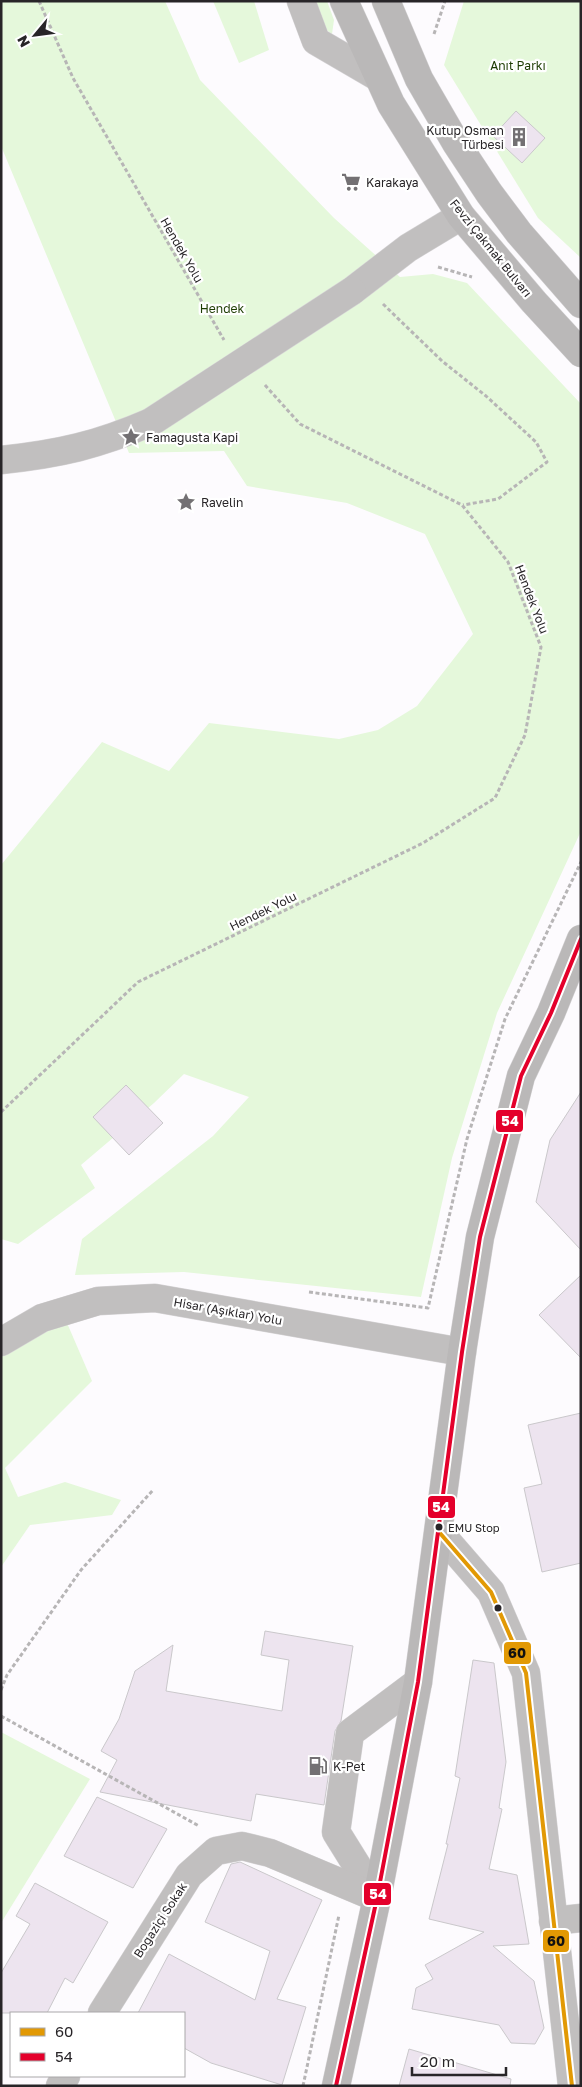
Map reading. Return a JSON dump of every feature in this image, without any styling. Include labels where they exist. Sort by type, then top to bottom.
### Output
[{"type":"main road","name":"Fevzi Çakmak Bulvarı","points":[[344,1],[376,76],[391,104],[461,216],[534,302],[581,353]]},
{"type":"main road","points":[[386,1],[419,79],[456,143],[519,233],[581,304]]},
{"type":"main road","points":[[336,2086],[377,1898],[418,1682],[462,1352],[480,1236],[521,1076],[551,1013],[581,939]]},
{"type":"street","points":[[301,1],[316,41],[376,76]]},
{"type":"street","points":[[1,460],[84,448],[115,438],[151,422],[357,287],[408,248],[461,216]]},
{"type":"street","points":[[1,475],[39,456]]},
{"type":"street","name":"Hisar (Aşıklar) Yolu","points":[[1,1342],[42,1318],[98,1301],[155,1298],[462,1352]]},
{"type":"street","points":[[439,1532],[491,1592],[526,1673],[572,2086]]},
{"type":"street","points":[[377,1898],[336,1832],[350,1733],[418,1682]]},
{"type":"street","points":[[216,1850],[242,1846],[270,1853],[377,1898]]},
{"type":"street","name":"Boğaziçi Sokak","points":[[103,2012],[189,1875],[216,1850]]},
{"type":"street","points":[[553,1921],[581,1918]]},
{"type":"path","name":"Hendek Yolu","points":[[39,1],[73,78],[224,340],[230,347]]},
{"type":"path","points":[[433,267],[442,267],[472,276],[478,283]]},
{"type":"path","points":[[357,287],[442,361],[486,396],[536,442],[547,462],[498,499],[462,505]]},
{"type":"path","name":"Hendek Yolu","points":[[1,1112],[138,982],[423,843],[495,798],[525,735],[541,647],[508,562],[462,505],[300,424],[262,382]]},
{"type":"path","points":[[303,1291],[428,1308],[467,1139],[505,1019],[581,862]]},
{"type":"path","points":[[1,1690],[7,1675],[81,1570],[152,1490]]},
{"type":"path","points":[[1,1716],[205,1829],[216,1850]]},
{"type":"green space","name":"Hendek","points":[[1,1],[165,1],[200,80],[334,218],[400,277],[433,274],[467,283],[581,404],[581,831],[497,1013],[452,1158],[421,1297],[184,1272],[75,1275],[82,1239],[213,1136],[249,1097],[184,1074],[154,1103],[81,1165],[95,1188],[18,1244],[1,1239],[1,865],[102,742],[169,771],[209,723],[339,739],[378,730],[417,706],[473,634],[425,534],[347,503],[247,486],[224,451],[129,453],[1,146]]},
{"type":"green space","points":[[213,1],[254,1],[269,50],[239,63]]},
{"type":"green space","points":[[312,1],[327,1],[334,20],[332,34],[321,26]]},
{"type":"green space","name":"Anıt Parkı","points":[[464,1],[581,1],[581,258],[538,218],[444,65]]},
{"type":"green space","points":[[67,1323],[92,1381],[5,1468],[18,1497],[65,1482],[121,1500],[112,1515],[30,1525],[1,1567],[1,1356],[19,1343]]},
{"type":"green space","points":[[1,1732],[90,1779],[1,1923]]},
{"type":"building","name":"Kutup Osman Türbesi","points":[[516,111],[545,138],[522,163],[493,136]]},
{"type":"building","points":[[126,1085],[163,1123],[129,1155],[93,1117]]},
{"type":"building","points":[[581,1092],[581,1250],[536,1202],[550,1140]]},
{"type":"building","points":[[581,1275],[581,1358],[539,1315]]},
{"type":"building","points":[[581,1413],[581,1563],[542,1572],[524,1488],[542,1484],[528,1425]]},
{"type":"building","points":[[265,1631],[353,1646],[341,1721],[335,1731],[324,1805],[256,1794],[251,1821],[100,1792],[117,1760],[101,1751],[119,1719],[135,1671],[173,1645],[166,1691],[282,1711],[289,1660],[261,1655]]},
{"type":"building","points":[[473,1660],[494,1663],[506,1762],[499,1808],[502,1809],[489,1869],[517,1875],[529,1944],[493,1946],[534,1981],[544,2028],[535,2044],[511,2043],[499,2025],[412,2009],[416,1988],[433,1979],[425,1965],[484,1932],[429,1919],[448,1844],[446,1844],[460,1778],[455,1776]]},
{"type":"building","points":[[97,1797],[167,1829],[133,1888],[64,1856]]},
{"type":"building","points":[[240,1862],[322,1900],[277,1999],[306,2007],[282,2085],[211,2063],[185,2049],[185,2012],[139,2012],[169,1954],[255,2000],[270,1951],[205,1922],[231,1864]]},
{"type":"building","points":[[35,1883],[108,1922],[73,1983],[65,1978],[48,2012],[1,2013],[1,1973],[30,1924],[16,1916]]},
{"type":"building","points":[[409,2049],[511,2079],[510,2086],[399,2086]]},
{"type":"transit line","name":"54","points":[[336,2086],[377,1898],[418,1682],[462,1352],[480,1237],[521,1076],[551,1013],[581,939]]},
{"type":"transit line","name":"60","points":[[439,1532],[491,1592],[526,1673],[572,2086]]},
{"type":"place","name":"Kutup Osman Türbesi","points":[[519,137]]},
{"type":"place","name":"Karakaya","points":[[351,182]]},
{"type":"place","name":"Famagusta Kapi","points":[[131,437]]},
{"type":"place","name":"Ravelin","points":[[186,502]]},
{"type":"place","name":"EMU Stop","points":[[439,1527]]},
{"type":"place","name":"K-Pet","points":[[318,1766]]}]
